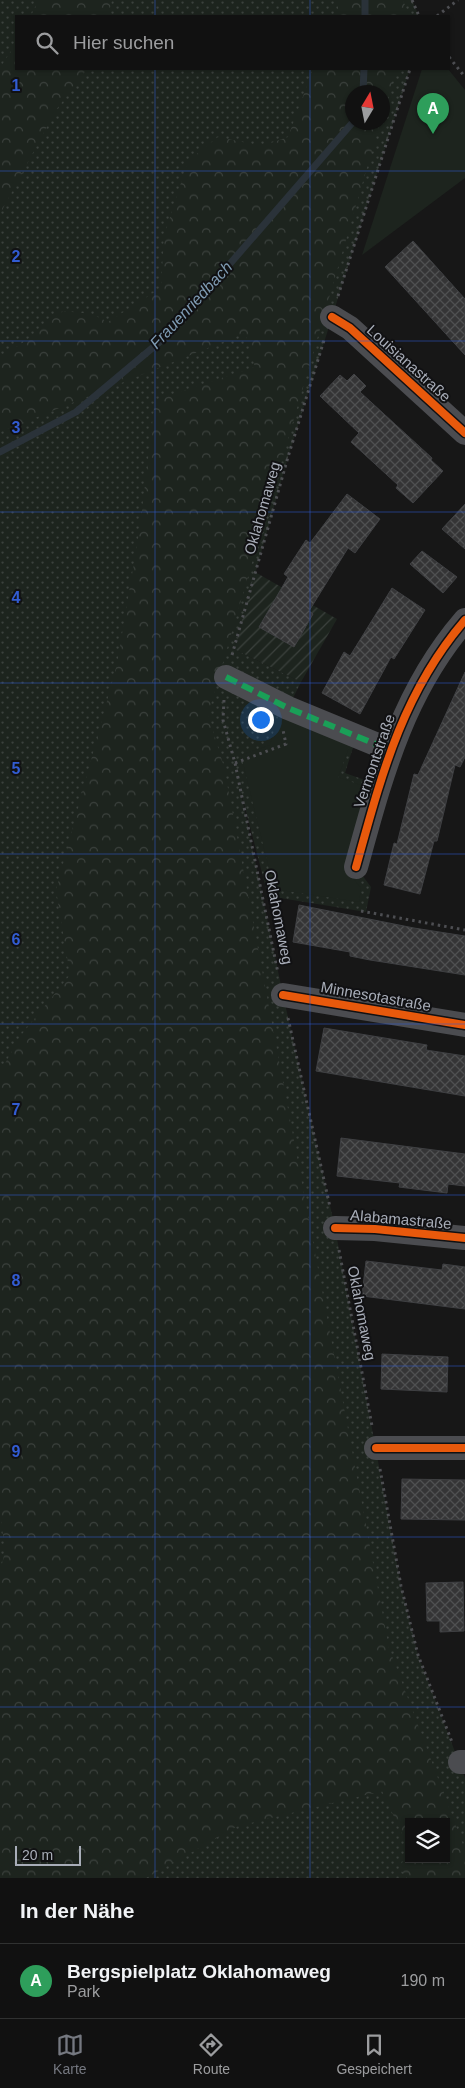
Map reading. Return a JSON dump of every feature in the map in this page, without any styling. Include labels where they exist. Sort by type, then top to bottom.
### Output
[{"type":"street","name":"Louisianastraße","points":[[332,317],[350,328],[465,433]]},
{"type":"street","name":"Vermontstraße","points":[[356,867],[390,750],[406,710],[432,666],[465,620]]},
{"type":"street","name":"Vermontstraße","points":[[226,677],[288,708],[390,750]]},
{"type":"street","name":"Minnesotastraße","points":[[283,995],[465,1025]]},
{"type":"street","name":"Alabamastraße","points":[[335,1228],[465,1238]]},
{"type":"street","points":[[376,1448],[465,1448]]},
{"type":"path","points":[[412,0],[419,15]]},
{"type":"path","points":[[438,15],[458,0]]},
{"type":"path","points":[[450,58],[465,77]]},
{"type":"path","points":[[235,763],[286,744],[282,726],[288,708]]},
{"type":"path","points":[[361,912],[465,930]]},
{"type":"green space","points":[[0,0],[412,0],[419,15],[15,15],[15,70],[410,70],[288,457],[234,649],[301,682],[288,708],[356,738],[345,773],[379,785],[356,867],[371,887],[366,912],[268,896],[240,788],[283,995],[335,1228],[401,1586],[418,1655],[465,1778],[465,1878],[0,1878]]},
{"type":"green space","points":[[38,0],[112,0],[108,15],[31,15]]},
{"type":"green space","points":[[337,0],[403,0],[409,15],[339,15]]},
{"type":"green space","points":[[15,45],[15,70],[86,70],[56,110],[0,214],[0,68]]},
{"type":"green space","points":[[313,70],[396,70],[390,90],[390,85],[345,85],[345,130],[378,130],[208,714],[224,767],[389,1648],[465,1850],[465,1878],[407,1878],[399,1867],[405,1859],[405,1863],[450,1863],[450,1818],[405,1818],[405,1840],[382,1791],[238,1826],[146,1878],[0,1878],[0,1572],[5,1551],[0,1511],[0,1072],[22,1034],[70,975],[56,890],[117,664],[140,527],[155,400],[255,367],[245,333],[0,432],[0,358],[31,337],[63,311],[92,314],[108,322],[161,288],[164,236],[188,161],[218,137],[262,146],[288,137]]},
{"type":"green space","points":[[422,70],[449,70],[465,90],[465,178],[362,255]]},
{"type":"green space","points":[[255,572],[337,619],[301,682],[234,649]]},
{"type":"green space","points":[[278,716],[350,745],[338,777],[369,788],[346,870],[361,888],[359,902],[274,889],[241,755],[270,745]]},
{"type":"building","points":[[413,241],[465,299],[465,355],[385,267]]},
{"type":"building","points":[[354,374],[366,386],[360,392],[432,458],[431,460],[443,471],[413,503],[396,488],[398,485],[351,442],[359,433],[320,396],[340,375],[347,381]]},
{"type":"building","points":[[347,494],[380,519],[355,553],[348,548],[309,611],[313,614],[294,647],[259,627],[288,577],[284,574],[306,540],[310,543]]},
{"type":"building","points":[[465,504],[465,549],[442,529]]},
{"type":"building","points":[[422,551],[457,577],[443,593],[410,564]]},
{"type":"building","points":[[392,588],[425,610],[394,659],[391,657],[360,714],[322,693],[344,652],[350,656]]},
{"type":"building","points":[[465,672],[465,757],[460,767],[455,765],[437,841],[434,841],[420,894],[384,885],[394,843],[397,844],[414,774],[418,775]]},
{"type":"building","points":[[299,905],[465,936],[465,975],[370,960],[350,956],[350,952],[293,942]]},
{"type":"building","points":[[324,1028],[427,1045],[426,1050],[465,1056],[465,1096],[316,1071]]},
{"type":"building","points":[[341,1138],[465,1154],[465,1186],[448,1184],[447,1193],[399,1187],[400,1183],[337,1176]]},
{"type":"building","points":[[366,1261],[442,1270],[443,1264],[465,1267],[465,1309],[362,1296]]},
{"type":"building","points":[[382,1354],[448,1357],[447,1392],[381,1389]]},
{"type":"building","points":[[402,1479],[465,1480],[465,1520],[401,1519]]},
{"type":"building","points":[[463,1582],[464,1631],[440,1632],[440,1621],[427,1621],[426,1583]]},
{"type":"waterway","name":"Frauenriedbach","points":[[365,0],[365,15]]},
{"type":"waterway","name":"Frauenriedbach","points":[[363,85],[364,70]]},
{"type":"waterway","name":"Frauenriedbach","points":[[0,452],[76,412],[169,334],[346,130]]},
{"type":"marked path","points":[[226,677],[288,708],[390,750]]},
{"type":"cycle path","points":[[332,317],[350,328],[465,433]]},
{"type":"cycle path","points":[[356,867],[385,769],[409,707],[443,648],[465,620]]},
{"type":"cycle path","points":[[283,995],[465,1025]]},
{"type":"cycle path","points":[[335,1228],[375,1229],[465,1238]]},
{"type":"cycle path","points":[[376,1448],[465,1448]]},
{"type":"place","name":"Bergspielplatz Oklahomaweg","points":[[433,134]]}]
